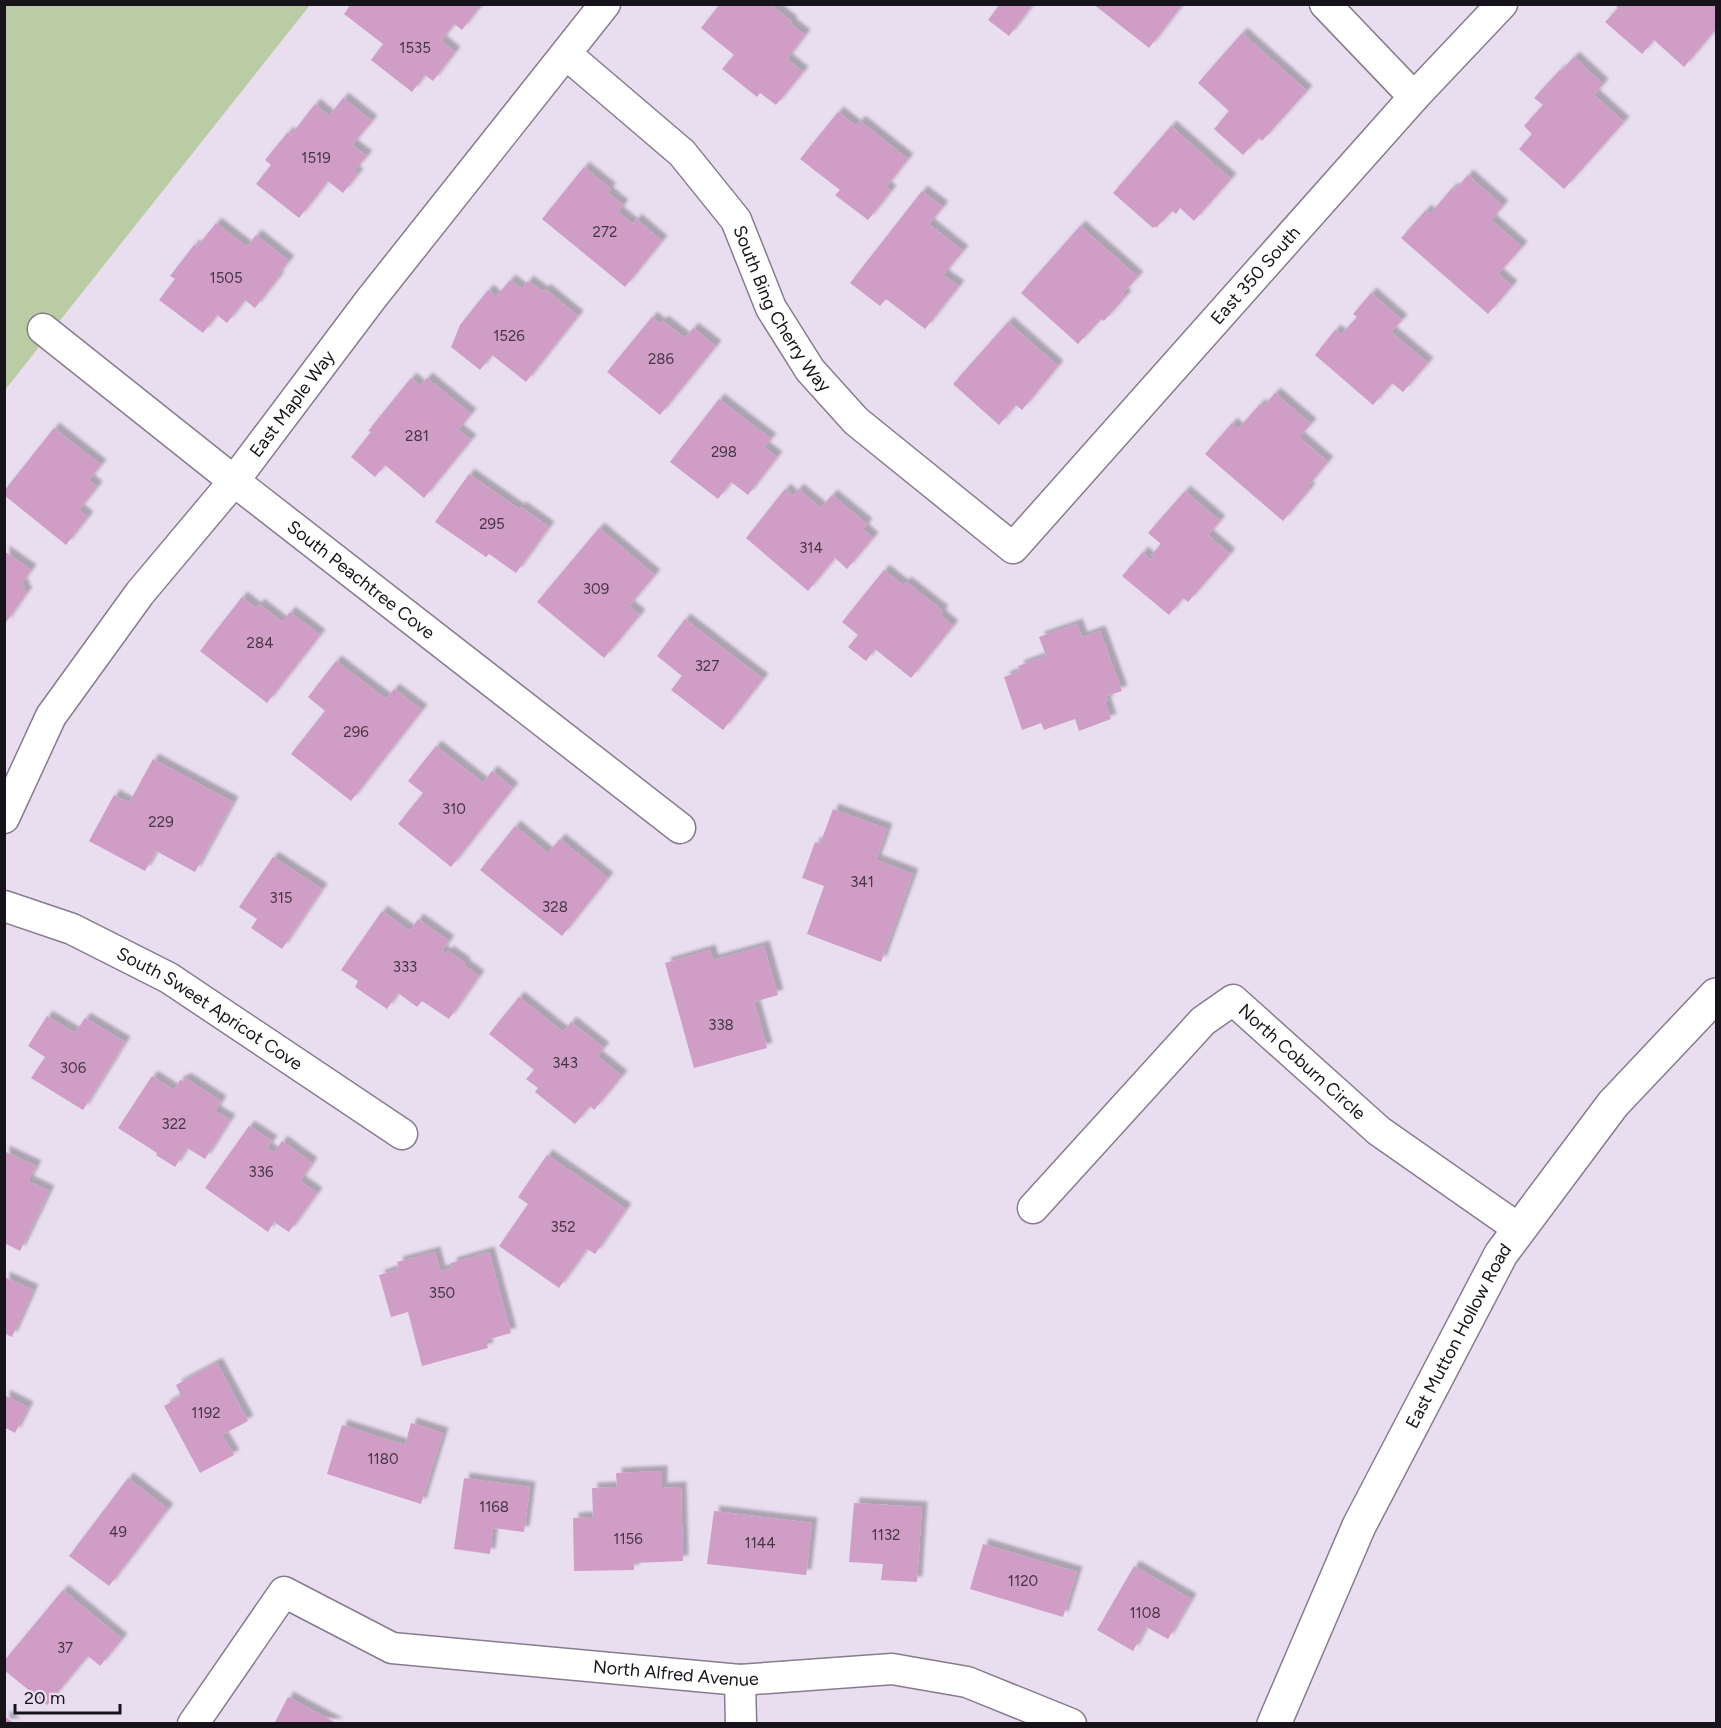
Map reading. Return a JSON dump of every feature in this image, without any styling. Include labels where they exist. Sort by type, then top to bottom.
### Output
[{"type":"street","name":"East Maple Way","points":[[4,818],[51,716],[140,593],[234,482],[371,299],[605,4]]},
{"type":"street","points":[[1325,4],[1414,97]]},
{"type":"street","name":"East 350 South","points":[[1013,548],[1414,97],[1502,4]]},
{"type":"street","name":"South Bing Cherry Way","points":[[566,54],[682,153],[736,220],[771,308],[810,370],[856,421],[1013,548]]},
{"type":"street","name":"South Peachtree Cove","points":[[44,329],[234,482],[680,828]]},
{"type":"street","name":"South Sweet Apricot Cove","points":[[4,906],[72,929],[169,978],[402,1134]]},
{"type":"street","name":"East Mutton Hollow Road","points":[[1274,1724],[1359,1526],[1501,1254],[1613,1104],[1716,995]]},
{"type":"street","name":"North Coburn Circle","points":[[1033,1208],[1203,1021],[1233,1000],[1379,1131],[1519,1229]]},
{"type":"street","name":"North Alfred Avenue","points":[[193,1724],[284,1592],[392,1648],[740,1680],[892,1669],[967,1682],[1071,1724]]},
{"type":"street","points":[[740,1680],[741,1724]]},
{"type":"green space","points":[[5,5],[310,5],[5,390]]},
{"type":"building","points":[[351,4],[473,4],[478,9],[462,30],[454,24],[441,41],[455,52],[433,81],[425,75],[412,92],[371,60],[383,44],[344,14]]},
{"type":"building","points":[[720,4],[770,4],[805,35],[787,59],[803,72],[776,105],[760,93],[757,97],[722,69],[734,55],[701,28]]},
{"type":"building","points":[[1000,4],[1033,4],[1009,36],[988,20]]},
{"type":"building","points":[[1093,4],[1183,4],[1149,48]]},
{"type":"building","points":[[1618,4],[1716,4],[1716,29],[1684,67],[1654,40],[1642,54],[1605,22],[1618,8],[1616,6]]},
{"type":"building","points":[[1242,33],[1307,91],[1262,141],[1259,138],[1243,155],[1214,129],[1229,111],[1198,83]]},
{"type":"building","points":[[1574,57],[1603,84],[1594,95],[1624,122],[1564,189],[1519,149],[1532,134],[1524,126],[1543,105],[1534,98]]},
{"type":"building","points":[[343,98],[372,121],[352,145],[367,156],[354,171],[358,174],[343,193],[328,181],[299,218],[256,184],[271,165],[265,160],[288,132],[291,135],[315,104],[329,116]]},
{"type":"building","points":[[838,112],[856,126],[860,121],[908,159],[886,187],[891,191],[868,220],[835,195],[840,190],[800,159]]},
{"type":"building","points":[[1171,126],[1231,179],[1194,221],[1180,208],[1176,214],[1172,211],[1156,228],[1155,226],[1153,228],[1113,193]]},
{"type":"building","points":[[584,167],[611,189],[607,192],[623,205],[618,212],[633,224],[636,219],[662,241],[625,287],[542,219]]},
{"type":"building","points":[[1468,175],[1503,206],[1491,220],[1522,247],[1498,274],[1512,286],[1488,314],[1401,238],[1426,210],[1430,214],[1452,188],[1455,190]]},
{"type":"building","points":[[922,191],[943,207],[929,224],[963,251],[943,275],[959,286],[925,329],[886,299],[880,306],[850,283]]},
{"type":"building","points":[[216,223],[247,247],[256,235],[289,261],[255,308],[245,300],[227,323],[217,315],[203,333],[159,300],[175,279],[170,276],[194,245],[197,247]]},
{"type":"building","points":[[1080,226],[1138,277],[1123,293],[1126,296],[1104,321],[1101,319],[1078,344],[1021,293]]},
{"type":"building","points":[[510,280],[522,289],[528,281],[543,292],[545,289],[578,316],[526,382],[492,355],[480,370],[451,347],[460,325],[488,290],[496,297]]},
{"type":"building","points":[[1371,293],[1402,320],[1391,332],[1428,363],[1403,392],[1392,383],[1373,405],[1315,355],[1335,330],[1341,335],[1357,317],[1353,314]]},
{"type":"building","points":[[652,317],[660,324],[663,321],[685,338],[693,328],[716,346],[660,415],[607,372]]},
{"type":"building","points":[[1008,322],[1058,366],[1022,410],[1016,405],[999,425],[953,384]]},
{"type":"building","points":[[411,378],[420,386],[427,378],[471,414],[458,430],[471,440],[424,498],[385,465],[375,477],[351,457],[371,432],[368,431]]},
{"type":"building","points":[[1275,393],[1311,424],[1299,437],[1328,462],[1307,487],[1310,489],[1283,521],[1205,454],[1232,423],[1238,429],[1260,404],[1263,407]]},
{"type":"building","points":[[719,399],[771,439],[764,447],[777,457],[748,495],[731,482],[718,499],[670,462]]},
{"type":"building","points":[[54,428],[101,465],[89,480],[97,487],[79,510],[88,517],[66,545],[4,495],[4,491]]},
{"type":"building","points":[[469,474],[549,527],[516,573],[489,554],[486,557],[435,522]]},
{"type":"building","points":[[785,489],[793,496],[798,489],[821,508],[832,495],[867,524],[863,529],[873,538],[847,569],[835,558],[808,591],[746,538]]},
{"type":"building","points":[[1185,491],[1220,521],[1208,535],[1230,554],[1188,602],[1183,598],[1169,615],[1122,576],[1143,552],[1151,560],[1154,557],[1151,555],[1161,544],[1148,533]]},
{"type":"building","points":[[599,528],[655,575],[629,606],[640,615],[604,658],[537,602]]},
{"type":"building","points":[[4,551],[31,570],[21,584],[27,592],[4,625]]},
{"type":"building","points":[[884,570],[903,585],[906,582],[943,611],[940,615],[953,626],[911,678],[875,649],[866,661],[848,647],[858,635],[842,622]]},
{"type":"building","points":[[242,597],[256,608],[259,604],[282,622],[290,612],[320,635],[267,703],[200,651]]},
{"type":"building","points":[[685,619],[763,679],[723,730],[671,690],[682,676],[657,656]]},
{"type":"building","points":[[1077,624],[1082,637],[1100,631],[1122,691],[1106,696],[1108,701],[1105,702],[1111,719],[1079,731],[1075,719],[1044,730],[1041,723],[1022,730],[1004,677],[1020,671],[1018,666],[1046,656],[1039,637]]},
{"type":"building","points":[[336,661],[386,699],[394,689],[422,710],[351,801],[291,754],[325,711],[308,697]]},
{"type":"building","points":[[436,746],[483,783],[492,771],[513,788],[451,867],[398,824],[423,793],[408,781]]},
{"type":"building","points":[[153,759],[233,802],[195,872],[156,851],[145,871],[89,841],[114,795],[129,803]]},
{"type":"building","points":[[833,809],[887,829],[876,860],[913,874],[881,962],[807,934],[824,886],[802,878],[815,842],[820,844]]},
{"type":"building","points":[[515,826],[548,853],[560,839],[608,878],[562,936],[480,870]]},
{"type":"building","points":[[273,857],[322,889],[282,949],[251,928],[257,919],[239,907]]},
{"type":"building","points":[[382,911],[410,931],[418,919],[449,941],[442,951],[446,954],[448,951],[479,976],[449,1019],[422,1001],[417,1007],[398,993],[387,1009],[355,987],[358,981],[341,970]]},
{"type":"building","points":[[764,946],[778,995],[754,1002],[767,1048],[694,1068],[665,963],[710,950],[713,960]]},
{"type":"building","points":[[519,997],[563,1032],[571,1022],[604,1048],[597,1056],[622,1076],[594,1110],[590,1106],[575,1124],[535,1092],[538,1088],[526,1079],[534,1070],[489,1034]]},
{"type":"building","points":[[47,1016],[75,1033],[85,1018],[125,1042],[83,1110],[31,1078],[45,1057],[28,1046]]},
{"type":"building","points":[[152,1076],[174,1090],[180,1080],[183,1081],[185,1078],[221,1101],[215,1111],[230,1120],[205,1159],[187,1148],[175,1167],[118,1128]]},
{"type":"building","points":[[249,1126],[272,1141],[267,1148],[274,1153],[282,1141],[312,1163],[300,1181],[317,1193],[289,1232],[274,1222],[268,1232],[205,1188]]},
{"type":"building","points":[[4,1151],[36,1166],[28,1181],[49,1191],[20,1251],[4,1243]]},
{"type":"building","points":[[547,1155],[626,1209],[595,1254],[587,1249],[559,1288],[499,1246],[528,1204],[518,1197]]},
{"type":"building","points":[[435,1252],[440,1271],[452,1268],[451,1263],[489,1252],[511,1333],[486,1340],[488,1348],[422,1366],[408,1312],[391,1317],[379,1275],[399,1269],[397,1262]]},
{"type":"building","points":[[4,1277],[33,1290],[12,1337],[4,1333]]},
{"type":"building","points":[[217,1363],[248,1421],[222,1435],[234,1455],[200,1473],[164,1406],[181,1396],[176,1385]]},
{"type":"building","points":[[4,1395],[28,1407],[15,1433],[4,1427]]},
{"type":"building","points":[[411,1423],[443,1433],[421,1504],[327,1474],[342,1425],[405,1445]]},
{"type":"building","points":[[662,1471],[662,1488],[681,1487],[683,1561],[634,1563],[634,1570],[574,1571],[573,1518],[593,1517],[592,1488],[617,1487],[616,1473]]},
{"type":"building","points":[[128,1478],[168,1509],[109,1586],[69,1556]]},
{"type":"building","points":[[464,1478],[530,1487],[524,1532],[493,1528],[490,1554],[454,1549]]},
{"type":"building","points":[[854,1503],[922,1507],[917,1582],[881,1580],[883,1564],[849,1562]]},
{"type":"building","points":[[714,1511],[812,1523],[806,1575],[707,1564]]},
{"type":"building","points":[[983,1544],[1077,1572],[1063,1617],[970,1589]]},
{"type":"building","points":[[1134,1566],[1191,1599],[1168,1639],[1146,1627],[1133,1651],[1097,1630]]},
{"type":"building","points":[[63,1590],[122,1639],[100,1666],[88,1656],[47,1705],[4,1670],[4,1661]]},
{"type":"building","points":[[288,1697],[338,1724],[274,1724]]},
{"type":"building","points":[[4,1716],[15,1724],[4,1724]]}]
